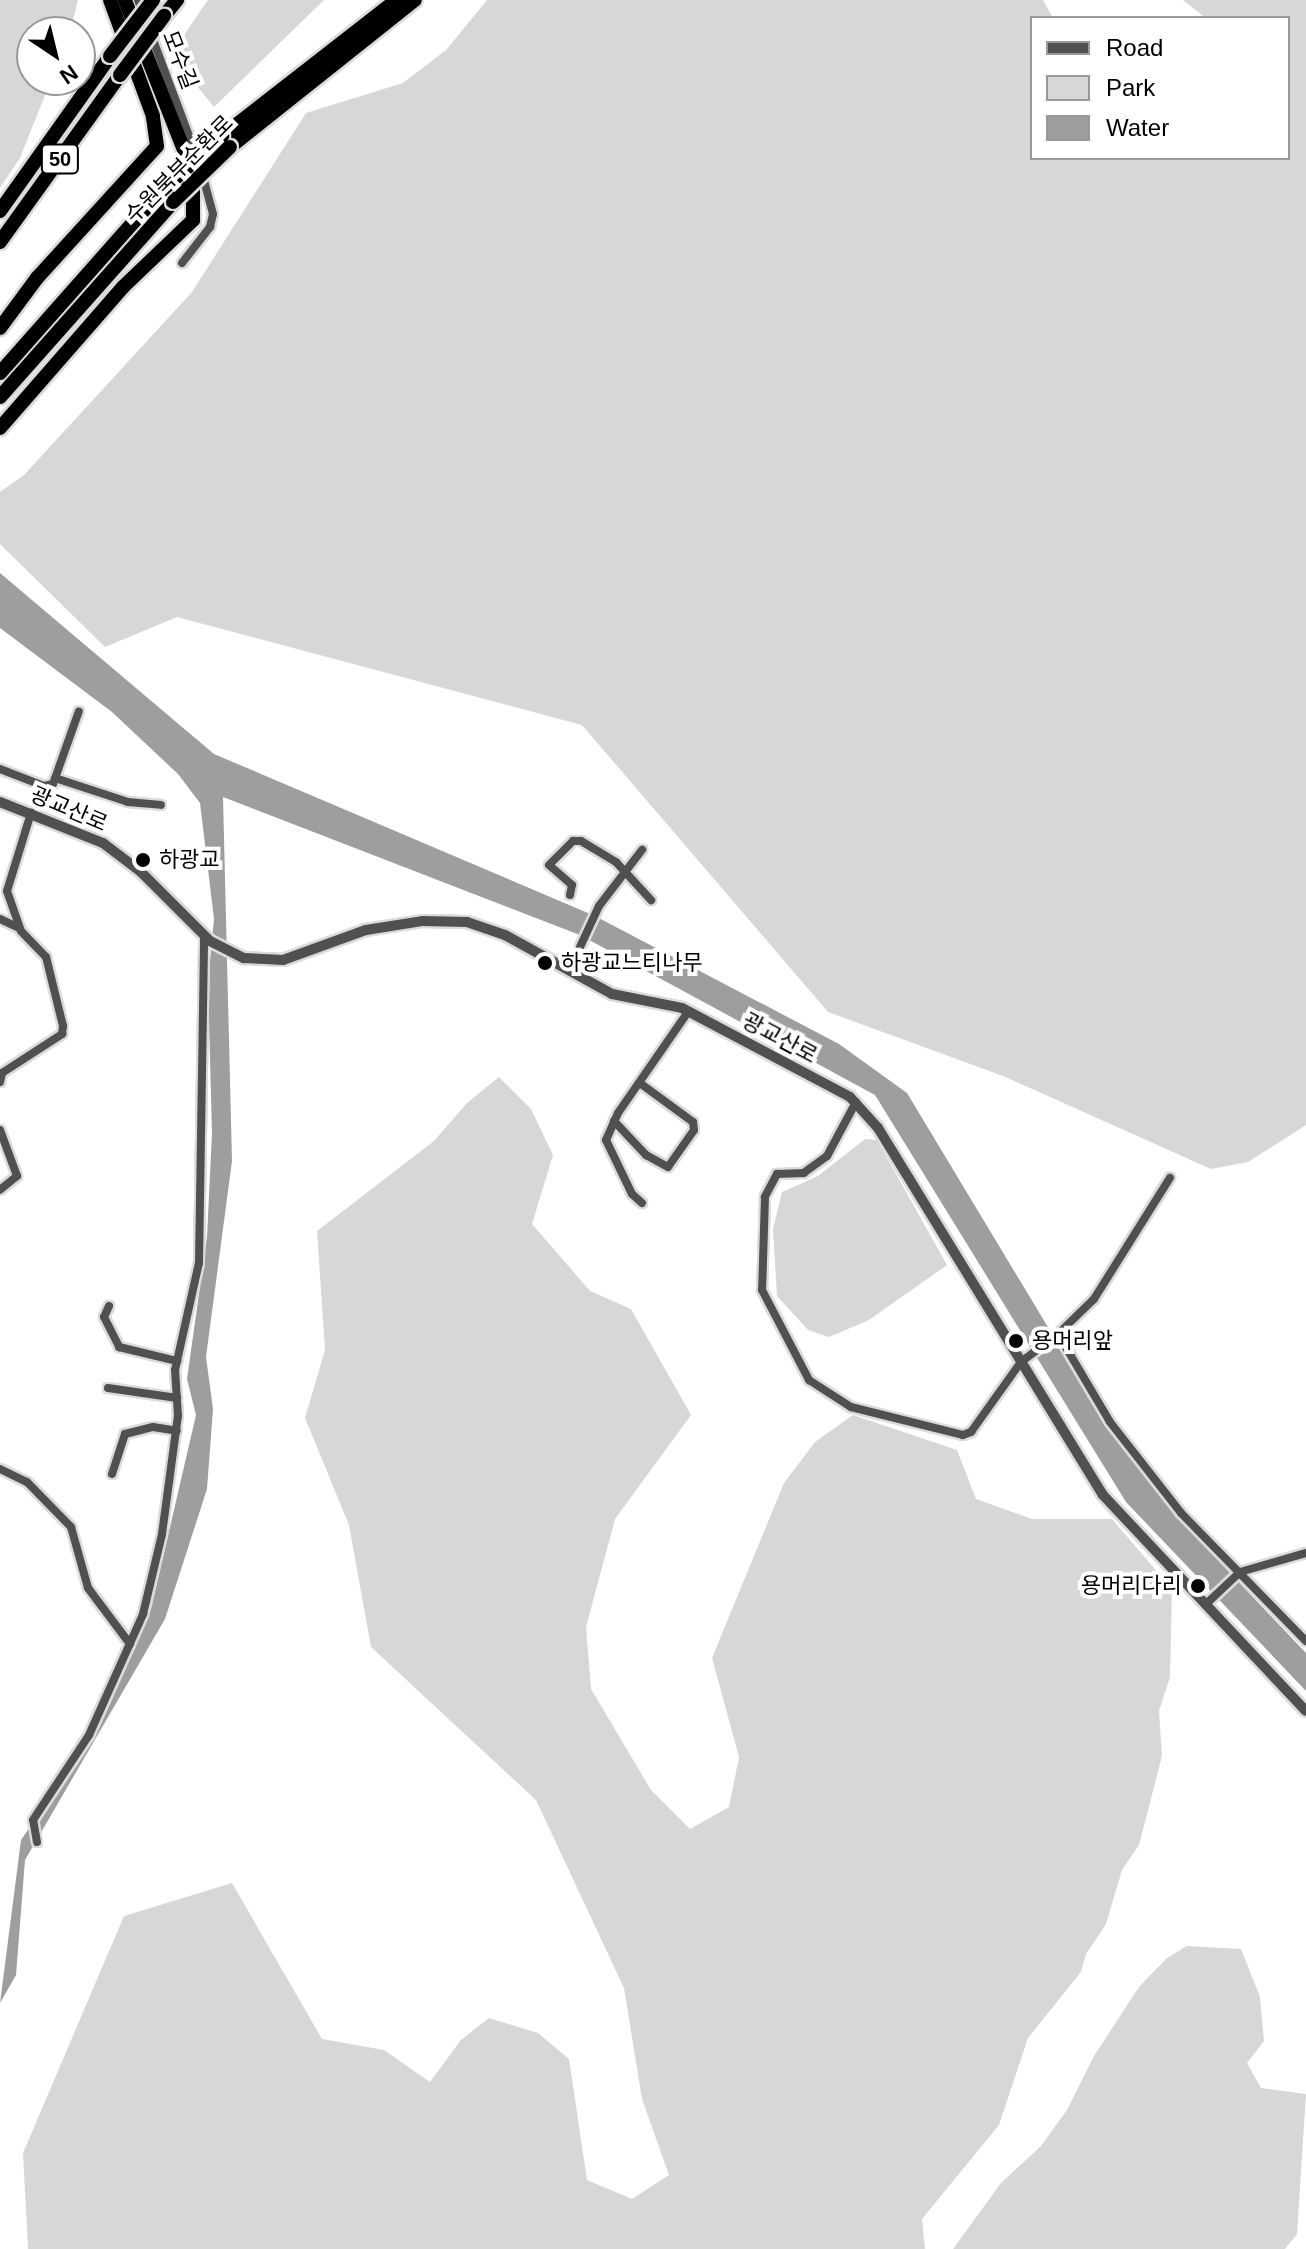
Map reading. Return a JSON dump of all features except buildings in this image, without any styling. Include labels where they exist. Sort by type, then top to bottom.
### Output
[{"type":"highway","points":[[0,328],[37,278],[157,146],[153,116],[110,0]]},
{"type":"highway","points":[[0,428],[123,287],[193,220],[193,173],[125,0]]},
{"type":"highway","name":"50","points":[[0,211],[153,0]]},
{"type":"highway","name":"50","points":[[0,242],[177,0]]},
{"type":"highway","name":"수원북부순환로","points":[[0,397],[226,141],[397,0]]},
{"type":"highway","name":"수원북부순환로","points":[[0,373],[160,192],[415,0]]},
{"type":"street","name":"모수길","points":[[138,0],[213,214],[210,227],[182,263]]},
{"type":"street","points":[[0,769],[44,786],[55,778],[79,711]]},
{"type":"street","points":[[55,778],[128,802],[161,805]]},
{"type":"street","name":"광교산로","points":[[0,802],[103,843],[141,872],[207,938],[234,954],[283,960],[366,930],[431,920],[467,922],[505,935],[612,994],[688,1012],[856,1102],[878,1128],[1025,1360],[1109,1504],[1208,1602],[1306,1711]]},
{"type":"street","points":[[19,928],[7,891],[31,813]]},
{"type":"street","points":[[570,895],[572,885],[549,865],[573,841],[594,847],[625,872],[651,900]]},
{"type":"street","points":[[582,944],[598,910],[642,850]]},
{"type":"street","points":[[0,919],[19,928],[46,957],[63,1026],[62,1034],[2,1073],[0,1082]]},
{"type":"street","points":[[37,1842],[33,1820],[89,1735],[143,1614],[162,1534],[177,1431],[177,1361],[199,1263],[207,938]]},
{"type":"street","points":[[642,1203],[609,1152],[606,1140],[614,1121],[688,1012]]},
{"type":"street","points":[[614,1121],[646,1155],[668,1167],[694,1130],[693,1122],[640,1083]]},
{"type":"street","points":[[856,1102],[827,1156],[804,1173],[777,1174],[765,1197],[762,1290],[799,1367],[840,1403],[952,1435],[971,1432],[1025,1360],[1056,1336],[1094,1299],[1170,1178]]},
{"type":"street","points":[[0,1130],[17,1176],[0,1190]]},
{"type":"street","points":[[109,1306],[104,1317],[119,1347],[177,1361]]},
{"type":"street","points":[[1056,1336],[1135,1455],[1201,1536],[1306,1641]]},
{"type":"street","points":[[108,1388],[177,1398]]},
{"type":"street","points":[[112,1474],[125,1434],[153,1427],[177,1431]]},
{"type":"street","points":[[0,1469],[27,1482],[71,1527],[88,1588],[130,1644]]},
{"type":"street","points":[[1208,1602],[1239,1573],[1306,1553]]},
{"type":"green space","points":[[0,0],[78,0],[74,16],[16,16],[16,96],[45,96],[20,158],[0,188]]},
{"type":"green space","points":[[208,0],[324,0],[214,107],[171,54]]},
{"type":"green space","points":[[487,0],[1043,0],[1052,16],[1030,16],[1030,160],[1290,160],[1290,16],[1203,16],[1183,0],[1306,0],[1306,1125],[1248,1162],[1211,1169],[1003,1076],[828,1012],[582,725],[177,617],[105,647],[0,544],[0,492],[24,475],[192,292],[306,113],[403,83],[446,50]]},
{"type":"green space","points":[[499,1077],[531,1109],[553,1155],[532,1224],[590,1291],[631,1309],[691,1415],[615,1519],[586,1627],[591,1689],[651,1790],[690,1829],[729,1807],[739,1757],[712,1658],[784,1483],[815,1442],[853,1415],[957,1450],[976,1499],[1032,1519],[1112,1519],[1172,1589],[1170,1677],[1159,1711],[1162,1756],[1139,1845],[1122,1870],[1106,1924],[1086,1954],[1081,1972],[1028,2038],[999,2125],[922,2219],[925,2249],[28,2249],[23,2153],[124,1916],[232,1883],[322,2039],[384,2050],[430,2082],[461,2040],[489,2018],[538,2033],[569,2059],[587,2180],[632,2199],[669,2175],[642,2099],[624,1988],[536,1800],[371,1647],[349,1525],[305,1418],[325,1350],[317,1231],[434,1141],[467,1103]]},
{"type":"green space","points":[[865,1139],[877,1140],[947,1265],[869,1320],[829,1337],[808,1330],[777,1296],[773,1229],[782,1192],[818,1176]]},
{"type":"green space","points":[[1187,1946],[1241,1949],[1260,1997],[1264,2041],[1247,2063],[1261,2088],[1306,2094],[1297,2234],[1285,2249],[953,2249],[1001,2183],[1041,2146],[1067,2110],[1094,2056],[1139,1987],[1167,1958]]},
{"type":"water","points":[[0,573],[214,754],[595,916],[839,1044],[907,1093],[1105,1422],[1179,1519],[1306,1653],[1306,1691],[1126,1502],[875,1095],[580,935],[223,797],[232,1161],[206,1357],[213,1409],[207,1489],[165,1619],[25,1860],[16,1975],[0,2003],[21,1840],[94,1733],[151,1609],[196,1415],[187,1379],[207,1237],[212,1133],[208,982],[214,919],[200,803],[178,774],[112,712],[0,628]]},
{"type":"place","name":"하광교","points":[[143,860]]},
{"type":"place","name":"하광교느티나무","points":[[545,963]]},
{"type":"place","name":"용머리앞","points":[[1016,1341]]},
{"type":"place","name":"용머리다리","points":[[1198,1586]]}]
